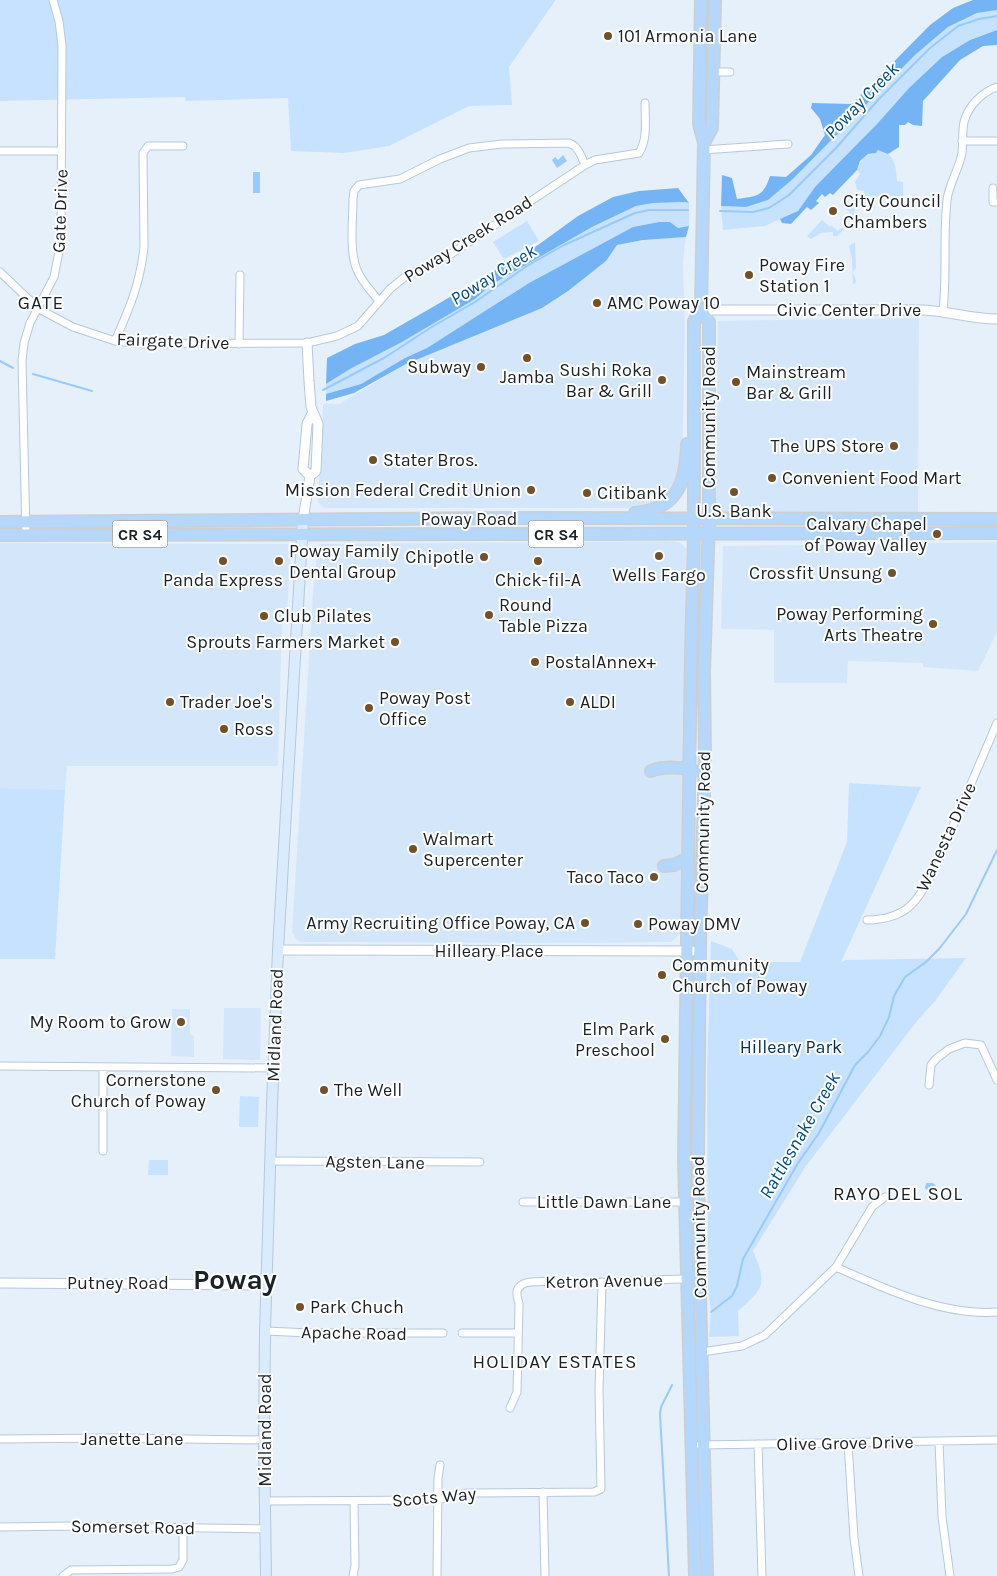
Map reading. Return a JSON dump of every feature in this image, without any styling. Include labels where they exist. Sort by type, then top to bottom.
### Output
[{"type":"main road","name":"Community Road","points":[[701,0],[700,124],[704,146],[701,310],[694,321],[694,534],[690,694],[684,1202],[688,1309],[707,1576]]},
{"type":"main road","name":"Community Road","points":[[704,146],[712,128],[716,0]]},
{"type":"main road","points":[[700,71],[713,84]]},
{"type":"main road","name":"Community Road","points":[[696,1576],[702,1352],[698,1202],[700,951],[709,534],[709,322],[701,310]]},
{"type":"main road","points":[[694,362],[701,376],[701,396],[709,404]]},
{"type":"main road","points":[[601,518],[655,509],[669,500],[678,490],[685,472],[689,397],[693,385]]},
{"type":"main road","points":[[436,535],[453,529],[495,528],[504,523],[508,518]]},
{"type":"main road","name":"Poway Road","points":[[0,522],[508,518],[997,519]]},
{"type":"main road","points":[[506,534],[509,528],[515,524],[554,523],[583,518]]},
{"type":"main road","points":[[824,534],[829,527],[874,525],[896,519]]},
{"type":"main road","points":[[907,533],[923,527],[963,527],[968,519]]},
{"type":"main road","points":[[188,534],[194,527],[232,527],[251,520]]},
{"type":"main road","name":"Midland Road","points":[[266,1576],[265,1331],[273,1068],[303,520]]},
{"type":"main road","points":[[130,535],[149,529],[186,528],[193,524],[193,521]]},
{"type":"main road","points":[[970,533],[971,528],[975,525],[997,525]]},
{"type":"main road","name":"Poway Road","points":[[0,535],[997,533]]},
{"type":"main road","points":[[691,652],[696,652],[698,656],[699,686],[704,703]]},
{"type":"main road","points":[[690,694],[695,712],[696,743],[700,747],[704,747]]},
{"type":"main road","points":[[689,786],[681,778],[659,775],[651,771],[657,769],[689,769],[694,770],[697,774],[697,828],[702,859]]},
{"type":"main road","points":[[664,866],[674,865],[688,858]]},
{"type":"main road","points":[[684,1159],[692,1160],[693,1192],[698,1202]]},
{"type":"main road","points":[[684,1202],[692,1204],[693,1240],[699,1256]]},
{"type":"main road","points":[[687,1279],[693,1282],[696,1310],[701,1323]]},
{"type":"main road","points":[[688,1309],[694,1317],[696,1346],[698,1351],[702,1352]]},
{"type":"street","name":"Gate Drive","points":[[26,535],[22,361],[24,343],[30,323],[39,309],[54,277],[61,241],[62,46],[59,21],[53,0]]},
{"type":"street","points":[[714,72],[730,72]]},
{"type":"street","points":[[943,311],[947,198],[962,152],[964,123],[970,108],[982,95],[997,87]]},
{"type":"street","name":"Poway Creek Road","points":[[307,343],[336,336],[353,329],[406,276],[451,254],[585,165],[596,160],[640,153],[645,140],[645,103]]},
{"type":"street","points":[[962,141],[997,141]]},
{"type":"street","points":[[379,301],[356,269],[353,257],[353,199],[354,191],[359,185],[400,179],[440,159],[483,145],[569,144],[574,145],[578,150],[585,165]]},
{"type":"street","points":[[704,146],[788,144]]},
{"type":"street","points":[[115,341],[136,294],[143,260],[143,153],[148,146],[183,146]]},
{"type":"street","points":[[0,151],[61,151]]},
{"type":"street","points":[[993,188],[993,203]]},
{"type":"street","name":"Fairgate Drive","points":[[0,272],[39,309],[73,328],[115,341],[143,344],[307,343]]},
{"type":"street","points":[[239,344],[240,275]]},
{"type":"street","name":"Civic Center Drive","points":[[701,310],[943,311],[970,318],[997,319]]},
{"type":"street","name":"Midland Road","points":[[303,520],[310,476],[304,469],[307,424],[313,412],[308,381],[307,343]]},
{"type":"street","name":"Wanesta Drive","points":[[867,920],[882,920],[900,914],[914,903],[926,886],[997,723]]},
{"type":"street","name":"Hilleary Place","points":[[278,950],[700,951]]},
{"type":"street","points":[[929,1085],[931,1065],[936,1058],[949,1049],[965,1043],[982,1045],[997,1080]]},
{"type":"street","points":[[0,1066],[273,1068]]},
{"type":"street","points":[[103,1151],[104,1066]]},
{"type":"street","name":"Agsten Lane","points":[[271,1161],[480,1162]]},
{"type":"street","points":[[702,1352],[742,1346],[764,1335],[836,1267],[872,1207],[885,1197]]},
{"type":"street","name":"Little Dawn Lane","points":[[523,1202],[684,1202]]},
{"type":"street","points":[[836,1267],[932,1304],[962,1312],[997,1312]]},
{"type":"street","name":"Ketron Avenue","points":[[518,1332],[519,1304],[516,1294],[522,1284],[528,1282],[687,1279]]},
{"type":"street","name":"Scots Way","points":[[265,1502],[437,1500],[467,1493],[594,1492],[601,1489],[599,1390],[602,1282]]},
{"type":"street","name":"Putney Road","points":[[0,1283],[266,1285]]},
{"type":"street","name":"Apache Road","points":[[265,1331],[443,1334]]},
{"type":"street","points":[[462,1333],[518,1332],[517,1392],[510,1408]]},
{"type":"street","name":"Janette Lane","points":[[0,1440],[114,1438],[264,1440]]},
{"type":"street","name":"Olive Grove Drive","points":[[699,1445],[997,1440]]},
{"type":"street","points":[[939,1441],[942,1517],[950,1576]]},
{"type":"street","points":[[848,1443],[852,1519],[859,1576]]},
{"type":"street","points":[[758,1444],[762,1576]]},
{"type":"street","points":[[437,1576],[437,1500],[440,1465]]},
{"type":"street","points":[[543,1492],[545,1576]]},
{"type":"street","points":[[353,1576],[355,1566],[354,1502]]},
{"type":"street","name":"Somerset Road","points":[[0,1527],[266,1529]]},
{"type":"street","points":[[63,1576],[71,1570],[172,1569],[179,1567],[183,1560],[183,1528]]},
{"type":"shaded area","points":[[973,0],[997,0],[997,10],[977,13],[948,27],[915,55],[793,179],[768,200],[746,207],[721,206],[722,175],[732,178],[737,199],[755,196],[762,192],[770,176],[786,177],[811,155],[825,135],[820,119],[811,108],[812,103],[852,104],[930,25],[953,8]]},
{"type":"shaded area","points":[[997,30],[997,45],[983,46],[960,60],[923,101],[922,126],[913,125],[908,122],[905,125],[899,125],[899,147],[888,154],[878,150],[876,153],[868,154],[860,161],[857,170],[833,195],[830,193],[825,197],[822,194],[816,201],[819,203],[811,210],[807,207],[791,224],[782,223],[780,219],[798,211],[815,187],[877,124],[909,88],[942,57],[970,40]]},
{"type":"shaded area","points":[[563,155],[567,161],[557,168],[552,160],[555,157],[558,160]]},
{"type":"shaded area","points":[[253,172],[260,172],[260,193],[253,193]]},
{"type":"shaded area","points":[[678,188],[689,203],[653,203],[636,206],[592,227],[491,285],[475,299],[326,384],[327,358],[355,344],[384,335],[538,245],[578,216],[613,197],[639,191]]},
{"type":"shaded area","points":[[670,222],[678,228],[689,226],[686,237],[643,240],[617,245],[606,261],[568,291],[542,308],[406,364],[354,393],[326,401],[326,394],[361,384],[405,358],[427,348],[529,283],[633,227]]},
{"type":"shaded area","points":[[686,237],[683,262],[685,329],[682,465],[679,476],[671,491],[661,500],[638,508],[325,508],[320,505],[318,501],[323,404],[339,404],[617,245],[643,240]]},
{"type":"shaded area","points":[[919,318],[918,513],[716,514],[718,321]]},
{"type":"shaded area","points":[[679,542],[686,548],[681,932],[676,938],[671,942],[578,943],[301,942],[297,940],[292,932],[313,593],[318,546],[321,544]]},
{"type":"shaded area","points":[[997,542],[997,632],[978,671],[923,667],[923,663],[848,661],[847,683],[774,683],[774,630],[721,629],[723,546]]},
{"type":"shaded area","points":[[0,543],[287,544],[291,549],[287,612],[282,620],[278,766],[67,766],[65,790],[0,788]]},
{"type":"shaded area","points":[[224,1008],[261,1008],[260,1060],[223,1059]]},
{"type":"shaded area","name":"My Room to Grow","points":[[172,1009],[190,1009],[190,1034],[194,1036],[194,1057],[171,1056]]},
{"type":"shaded area","points":[[926,1183],[933,1183],[936,1186],[935,1199],[927,1198]]},
{"type":"green space","points":[[0,0],[555,1],[509,67],[512,105],[469,106],[389,146],[344,153],[291,151],[288,98],[186,101],[185,97],[0,101]]},
{"type":"green space","points":[[997,10],[997,30],[970,40],[942,57],[909,88],[851,153],[815,187],[798,211],[765,226],[723,230],[721,206],[746,207],[768,200],[793,179],[915,55],[948,27],[977,13]]},
{"type":"green space","points":[[878,150],[884,151],[894,161],[897,181],[903,182],[903,196],[865,197],[864,191],[857,190],[855,182],[860,174],[857,170],[860,163],[864,158],[876,153]]},
{"type":"green space","points":[[855,198],[856,205],[852,222],[850,219],[853,215],[846,209]]},
{"type":"green space","points":[[653,203],[689,203],[689,226],[678,228],[670,223],[659,222],[633,227],[529,283],[427,348],[405,358],[361,384],[326,394],[326,384],[475,299],[491,285],[592,227],[636,206]]},
{"type":"green space","points":[[822,220],[838,231],[841,228],[844,229],[837,236],[833,236],[833,232],[821,233],[811,239],[807,236]]},
{"type":"green space","points":[[527,221],[539,241],[504,259],[493,242]]},
{"type":"green space","points":[[855,242],[856,268],[853,272],[856,281],[853,284],[852,259],[849,246]]},
{"type":"green space","name":"Hilleary Park","points":[[849,783],[921,787],[841,962],[846,960],[966,958],[935,1001],[917,1021],[806,1166],[753,1251],[762,1278],[761,1284],[754,1296],[738,1311],[739,1336],[709,1337],[711,1312],[708,1290],[707,1072],[711,941],[732,949],[740,962],[800,962],[847,842]]},
{"type":"green space","points":[[0,788],[65,790],[55,959],[0,959]]},
{"type":"green space","points":[[240,1096],[259,1097],[258,1127],[239,1127]]},
{"type":"green space","points":[[149,1160],[168,1160],[168,1175],[148,1175]]},
{"type":"waterway","name":"Poway Creek","points":[[720,211],[753,212],[769,208],[789,195],[836,148],[878,100],[930,48],[958,26],[979,19],[997,16]]},
{"type":"waterway","name":"Poway Creek","points":[[323,390],[384,358],[475,302],[527,266],[564,245],[635,213],[649,210],[688,210]]},
{"type":"waterway","points":[[0,361],[13,368]]},
{"type":"waterway","points":[[33,374],[92,391]]},
{"type":"waterway","name":"Rattlesnake Creek","points":[[711,1312],[732,1296],[737,1286],[743,1259],[798,1163],[819,1133],[855,1065],[880,1036],[889,1017],[894,996],[905,977],[926,962],[939,949],[966,914],[997,850]]},
{"type":"waterway","name":"Rattlesnake Creek","points":[[669,1576],[660,1414],[661,1407],[672,1385]]},
{"type":"place","name":"101 Armonia Lane","points":[[608,36]]},
{"type":"place","name":"City Council Chambers","points":[[833,211]]},
{"type":"place","name":"Poway Fire Station 1","points":[[749,275]]},
{"type":"place","name":"AMC Poway 10","points":[[597,303]]},
{"type":"place","name":"Jamba","points":[[527,358]]},
{"type":"place","name":"Subway","points":[[481,367]]},
{"type":"place","name":"Sushi Roka Bar & Grill","points":[[662,380]]},
{"type":"place","name":"Mainstream Bar & Grill","points":[[736,382]]},
{"type":"place","name":"The UPS Store","points":[[894,446]]},
{"type":"place","name":"Stater Bros.","points":[[373,460]]},
{"type":"place","name":"Convenient Food Mart","points":[[772,478]]},
{"type":"place","name":"Mission Federal Credit Union","points":[[531,490]]},
{"type":"place","name":"U.S. Bank","points":[[734,492]]},
{"type":"place","name":"Citibank","points":[[587,493]]},
{"type":"place","name":"Calvary Chapel of Poway Valley","points":[[937,534]]},
{"type":"place","name":"Wells Fargo","points":[[659,556]]},
{"type":"place","name":"Chipotle","points":[[484,557]]},
{"type":"place","name":"Panda Express","points":[[223,561]]},
{"type":"place","name":"Poway Family Dental Group","points":[[279,561]]},
{"type":"place","name":"Chick-fil-A","points":[[538,561]]},
{"type":"place","name":"Crossfit Unsung","points":[[892,573]]},
{"type":"place","name":"Round Table Pizza","points":[[489,615]]},
{"type":"place","name":"Club Pilates","points":[[264,616]]},
{"type":"place","name":"Poway Performing Arts Theatre","points":[[933,624]]},
{"type":"place","name":"Sprouts Farmers Market","points":[[395,642]]},
{"type":"place","name":"PostalAnnex+","points":[[535,662]]},
{"type":"place","name":"Trader Joe's","points":[[170,702]]},
{"type":"place","name":"ALDI","points":[[570,702]]},
{"type":"place","name":"Poway Post Office","points":[[369,708]]},
{"type":"place","name":"Ross","points":[[224,729]]},
{"type":"place","name":"Walmart Supercenter","points":[[413,849]]},
{"type":"place","name":"Taco Taco","points":[[654,877]]},
{"type":"place","name":"Army Recruiting Office Poway, CA","points":[[585,923]]},
{"type":"place","name":"Poway DMV","points":[[638,924]]},
{"type":"place","name":"Community Church of Poway","points":[[662,975]]},
{"type":"place","name":"My Room to Grow","points":[[181,1022]]},
{"type":"place","name":"Elm Park Preschool","points":[[665,1039]]},
{"type":"place","name":"Cornerstone Church of Poway","points":[[216,1090]]},
{"type":"place","name":"The Well","points":[[324,1090]]},
{"type":"place","name":"Park Chuch","points":[[300,1307]]},
{"type":"district","name":"GATE","points":[[41,302]]},
{"type":"district","name":"RAYO DEL SOL","points":[[898,1193]]},
{"type":"district","name":"Poway","points":[[235,1279]]},
{"type":"district","name":"HOLIDAY ESTATES","points":[[555,1361]]}]
